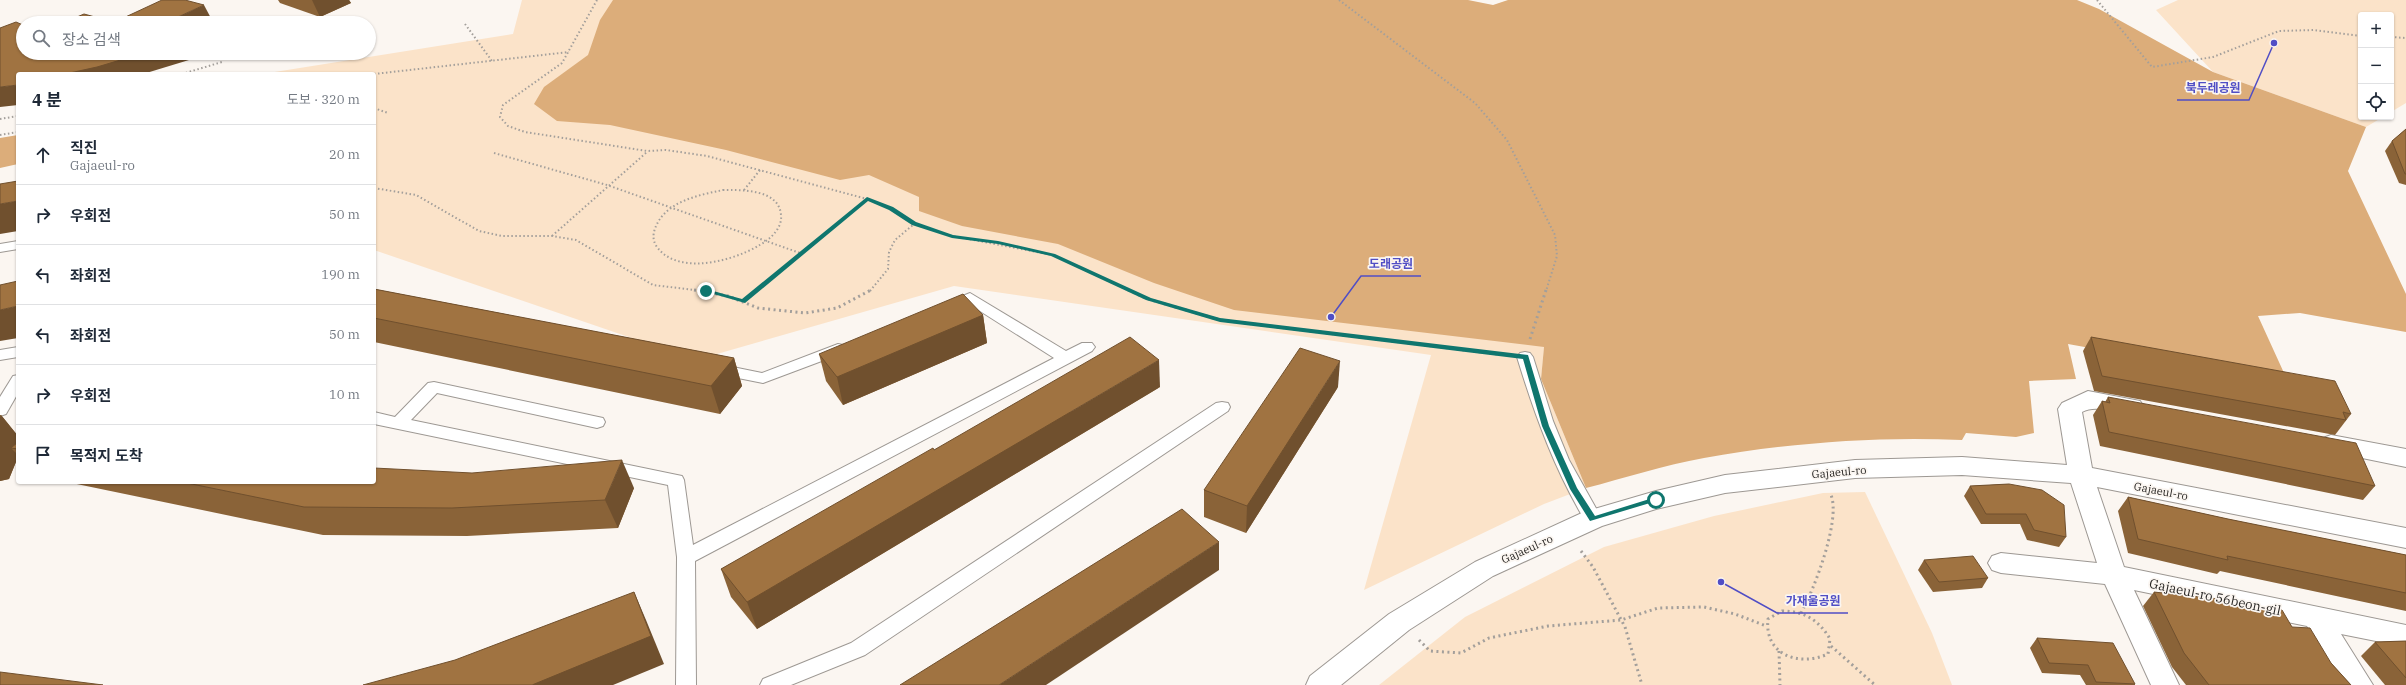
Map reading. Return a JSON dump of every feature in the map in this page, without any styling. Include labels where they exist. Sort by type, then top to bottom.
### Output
[{"type":"street","points":[[2150,410],[2088,399],[2070,409],[2081,475],[2114,575],[2165,685]]},
{"type":"street","points":[[2313,441],[2406,458]]},
{"type":"street","name":"Gajaeul-ro","points":[[1320,685],[1399,622],[1484,569],[1593,519],[1656,500],[1725,484],[1855,469],[1962,466],[2081,475],[2406,538]]},
{"type":"street","name":"Gajaeul-ro 56beon-gil","points":[[2001,563],[2114,575],[2406,636]]},
{"type":"street","points":[[2316,618],[2359,685]]},
{"type":"lane","points":[[0,248],[16,245]]},
{"type":"lane","points":[[933,313],[970,298],[1066,358]]},
{"type":"lane","points":[[701,366],[763,378],[852,344]]},
{"type":"lane","points":[[686,558],[1087,347]]},
{"type":"lane","points":[[0,355],[16,352]]},
{"type":"lane","points":[[1525,357],[1545,426],[1573,489],[1593,519]]},
{"type":"lane","points":[[0,410],[16,383]]},
{"type":"lane","points":[[398,422],[434,387],[597,422]]},
{"type":"lane","points":[[770,685],[858,649],[1222,407]]},
{"type":"lane","points":[[376,418],[676,480],[686,558],[686,685]]},
{"type":"path","points":[[597,0],[586,17],[562,63],[553,71],[503,105],[500,117],[508,126],[525,132],[647,151],[666,150],[707,156],[867,199],[891,208],[914,224],[952,236],[998,243],[1053,255],[1148,299],[1220,320],[1525,357],[1558,256],[1556,235],[1529,182],[1507,140],[1475,103],[1339,0]]},
{"type":"path","points":[[2098,0],[2140,49],[2152,67],[2213,57],[2279,31],[2314,30],[2358,36]]},
{"type":"path","points":[[465,24],[492,61]]},
{"type":"path","points":[[2394,37],[2406,38]]},
{"type":"path","points":[[376,74],[569,52]]},
{"type":"path","points":[[189,72],[222,62]]},
{"type":"path","points":[[376,109],[388,114]]},
{"type":"path","points":[[0,119],[16,116]]},
{"type":"path","points":[[0,135],[16,132]]},
{"type":"path","points":[[552,236],[607,185],[647,151]]},
{"type":"path","points":[[494,153],[607,185],[800,253]]},
{"type":"path","points":[[744,190],[760,170]]},
{"type":"path","points":[[376,188],[416,195],[462,224],[479,231],[502,236],[552,236],[576,240],[653,285],[706,291],[743,301],[758,308],[805,313],[837,308],[870,291],[888,269],[889,252],[895,240],[914,224]]},
{"type":"path","points":[[723,190],[744,190],[762,194],[775,201],[781,211],[781,222],[775,234],[767,241],[745,254],[724,260],[702,262],[683,261],[667,255],[657,247],[653,236],[656,224],[672,208],[702,194],[723,190]]},
{"type":"path","points":[[743,301],[867,199]]},
{"type":"path","points":[[1801,613],[1815,590],[1830,533],[1833,500],[1822,473]]},
{"type":"path","points":[[1566,532],[1593,567],[1621,620],[1642,685]]},
{"type":"path","points":[[1399,622],[1430,651],[1461,653],[1489,638],[1548,626],[1621,620],[1658,608],[1704,607],[1735,614],[1766,626]]},
{"type":"path","points":[[1831,646],[1828,654],[1821,659],[1812,661],[1790,657],[1779,651],[1771,643],[1767,634],[1766,626],[1768,619],[1782,611],[1801,613],[1811,617],[1827,631],[1831,646],[1875,685]]},
{"type":"path","points":[[1779,651],[1780,685]]},
{"type":"shaded area","points":[[522,0],[1014,0],[1544,347],[1541,379],[1586,488],[1544,504],[1364,590],[1431,355],[954,286],[696,360],[376,251],[376,72],[275,72],[350,60],[376,60],[376,56],[513,34]]},
{"type":"shaded area","points":[[613,0],[1468,0],[1493,5],[1508,0],[2077,0],[2099,9],[2213,72],[2366,127],[2348,171],[2406,294],[2406,332],[2300,313],[2258,316],[2289,384],[2068,344],[2076,379],[2029,381],[2034,433],[2016,437],[1966,433],[1962,440],[1865,440],[1768,448],[1689,461],[1586,488],[1541,379],[1544,347],[1234,310],[1154,283],[1058,244],[962,226],[919,211],[919,197],[869,175],[840,180],[726,150],[610,125],[557,121],[534,104],[544,87],[588,55],[600,20]]},
{"type":"shaded area","points":[[2178,0],[2406,0],[2406,103],[2394,110],[2394,12],[2358,12],[2358,120],[2378,120],[2366,127],[2213,72],[2156,10]]},
{"type":"shaded area","points":[[16,135],[16,164],[0,168],[0,138]]},
{"type":"shaded area","points":[[1865,492],[1932,633],[1952,685],[1379,685],[1465,617],[1604,547],[1714,516],[1823,493]]},
{"type":"building","points":[[162,0],[185,0],[204,5],[180,16],[128,16]]},
{"type":"building","points":[[84,14],[91,16],[79,16]]},
{"type":"building","points":[[16,22],[16,60],[120,60],[74,72],[16,72],[16,85],[0,87],[0,28]]},
{"type":"building","points":[[2406,129],[2406,174],[2405,174],[2392,141]]},
{"type":"building","points":[[16,181],[16,201],[0,204],[0,184]]},
{"type":"building","points":[[16,281],[16,306],[0,310],[0,285]]},
{"type":"building","points":[[376,289],[734,358],[711,386],[376,318]]},
{"type":"building","points":[[963,294],[983,315],[837,377],[819,354]]},
{"type":"building","points":[[1130,337],[1159,360],[747,602],[721,569],[933,448],[934,450]]},
{"type":"building","points":[[2091,337],[2335,381],[2351,414],[2343,412],[2346,420],[2102,376]]},
{"type":"building","points":[[1300,348],[1340,361],[1247,506],[1204,490]]},
{"type":"building","points":[[2108,397],[2356,443],[2375,486],[2109,432],[2102,401],[2110,403]]},
{"type":"building","points":[[16,444],[16,449],[11,448]]},
{"type":"building","points":[[622,460],[605,500],[452,508],[304,507],[192,484],[376,484],[376,468],[472,473]]},
{"type":"building","points":[[2009,484],[2042,490],[2064,505],[2066,537],[2034,530],[2026,514],[1986,514],[1970,486]]},
{"type":"building","points":[[2128,497],[2406,555],[2406,593],[2227,556],[2228,560],[2138,539]]},
{"type":"building","points":[[1182,509],[1219,542],[999,685],[900,685]]},
{"type":"building","points":[[1973,556],[1988,578],[1939,582],[1924,560]]},
{"type":"building","points":[[634,592],[651,636],[532,685],[363,685],[455,660]]},
{"type":"building","points":[[2154,592],[2229,600],[2231,605],[2282,610],[2292,627],[2310,628],[2331,663],[2351,685],[2209,685],[2184,653]]},
{"type":"building","points":[[2037,638],[2113,643],[2135,684],[2096,682],[2088,665],[2049,663]]},
{"type":"building","points":[[2406,641],[2406,678],[2375,642]]},
{"type":"building","points":[[0,672],[103,685],[0,685]]},
{"type":"place","name":"북두레공원","points":[[2274,43]]},
{"type":"place","name":"도래공원","points":[[1331,317]]},
{"type":"place","name":"가재울공원","points":[[1721,582]]},
{"type":"route","points":[[706,291],[743,301],[867,199],[891,208],[914,224],[952,236],[998,243],[1053,255],[1148,299],[1220,320],[1525,357],[1545,426],[1573,489],[1593,519],[1656,500]]}]
